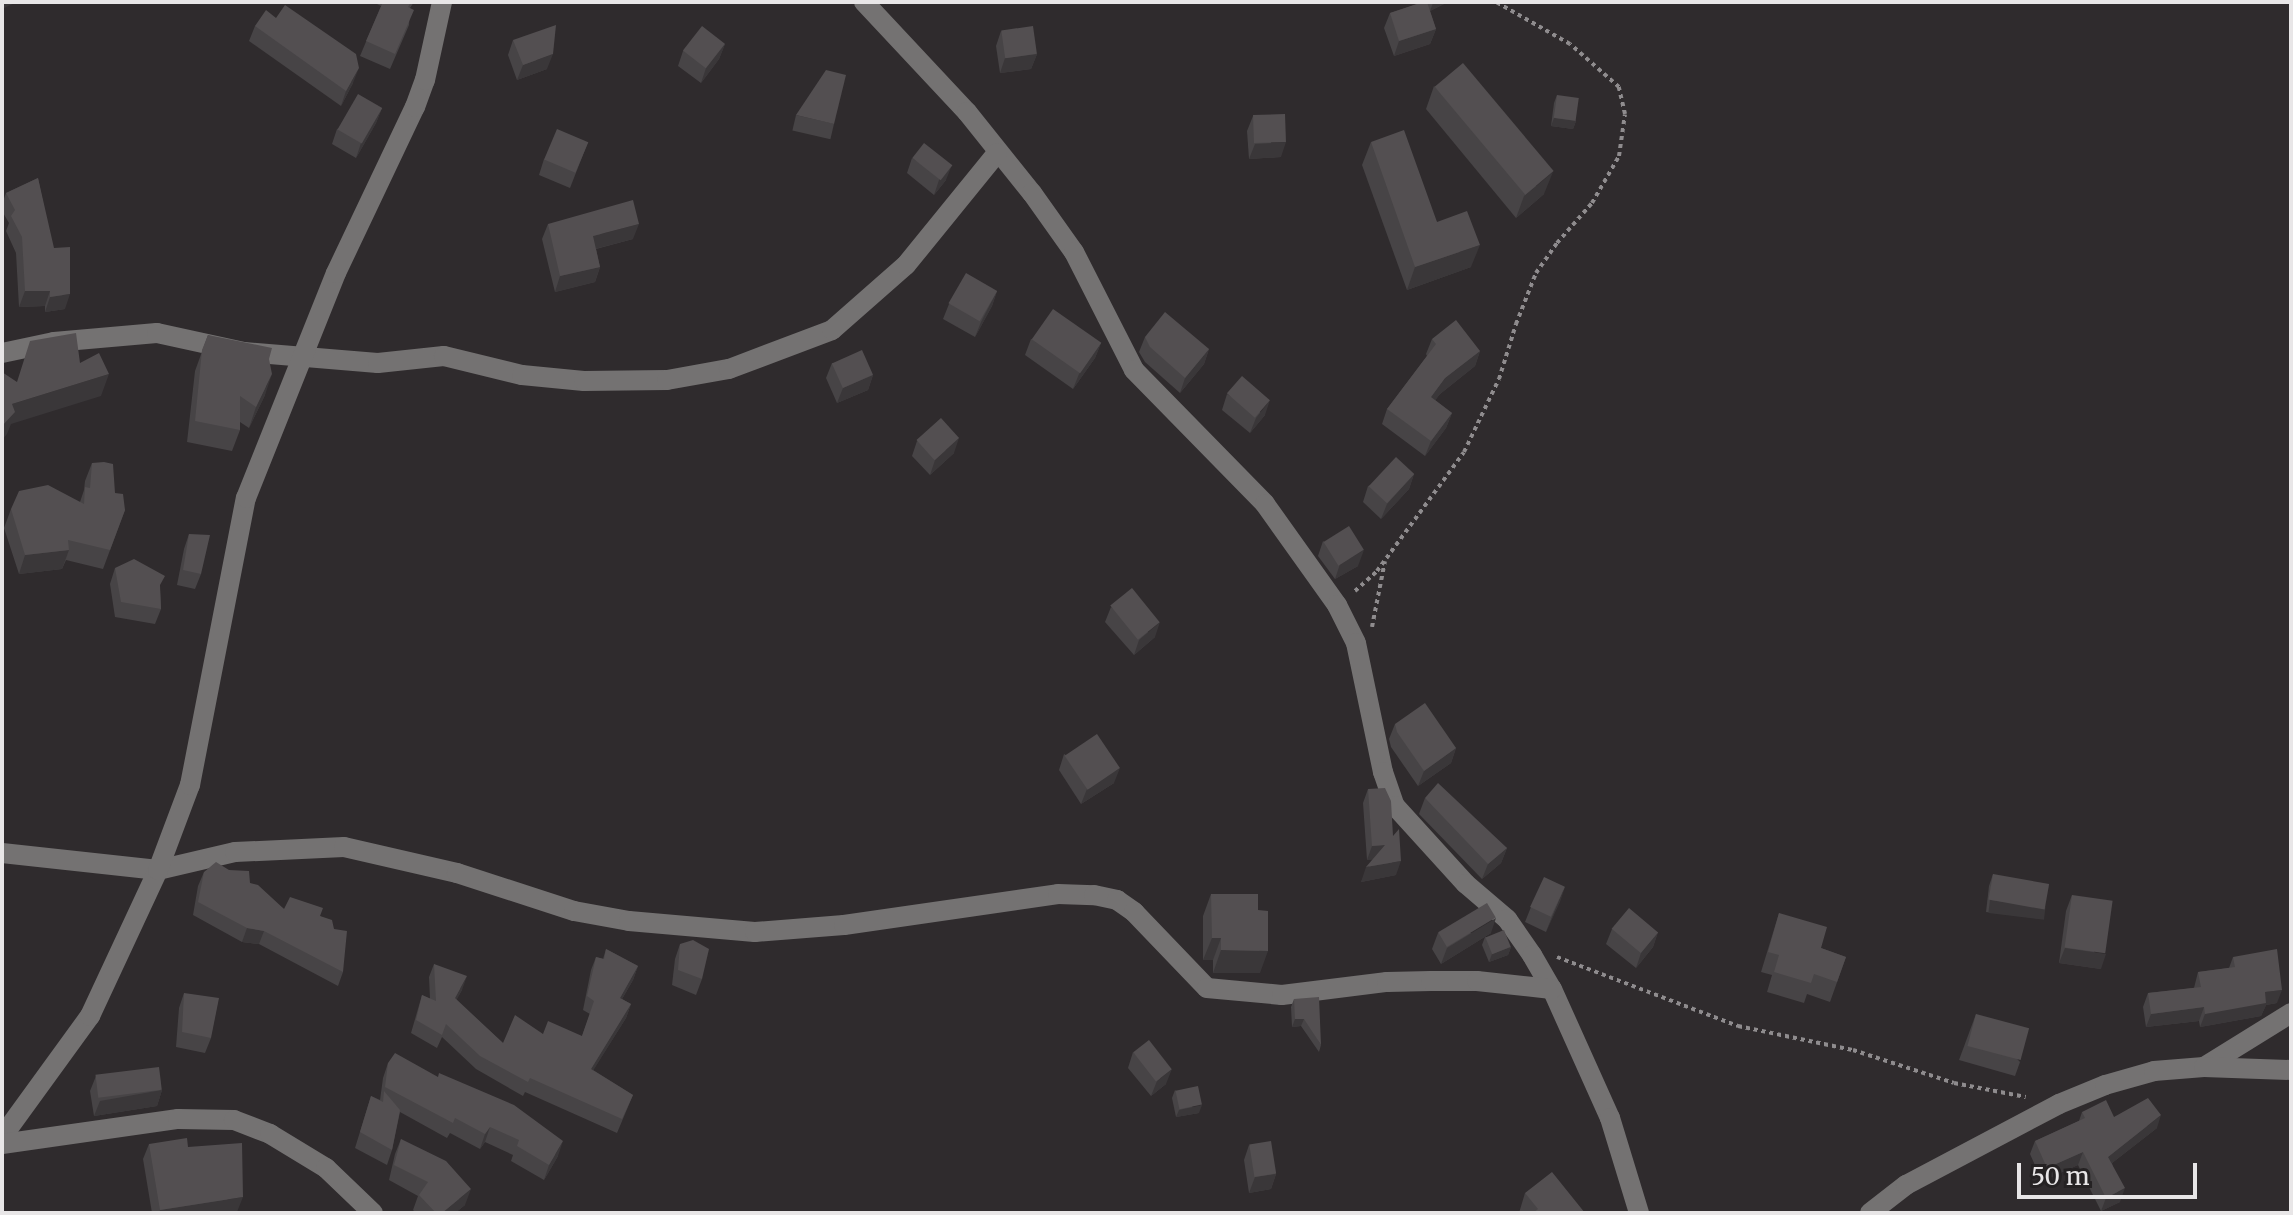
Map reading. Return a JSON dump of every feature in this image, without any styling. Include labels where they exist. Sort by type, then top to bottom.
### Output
[{"type":"street","points":[[2,1137],[90,1016],[158,870],[190,785],[246,498],[336,273],[415,107],[425,80],[442,2]]},
{"type":"street","points":[[864,2],[967,112],[1032,193],[1074,252],[1134,370],[1265,504],[1337,605],[1356,643],[1383,772],[1395,806],[1466,884],[1507,919],[1532,955],[1552,989],[1610,1118],[1639,1213]]},
{"type":"street","points":[[2,353],[54,342],[157,333],[244,352],[301,359],[378,363],[444,356],[522,375],[584,381],[667,380],[729,369],[832,330],[906,265],[997,153]]},
{"type":"street","points":[[2,853],[158,870],[235,852],[344,847],[457,873],[574,911],[629,921],[755,932],[844,925],[1058,894],[1094,895],[1117,900],[1134,912],[1207,988],[1282,995],[1387,982],[1462,981],[1552,989]]},
{"type":"street","points":[[2204,1067],[2291,1013]]},
{"type":"street","points":[[1870,1213],[1906,1185],[2059,1104],[2105,1085],[2154,1071],[2204,1067],[2291,1070]]},
{"type":"street","points":[[2,1144],[178,1119],[234,1120],[270,1134],[326,1168],[373,1213]]},
{"type":"path","points":[[1337,605],[1368,581],[1464,452],[1499,379],[1536,273],[1607,180],[1619,156],[1624,135],[1623,102],[1619,87],[1570,44],[1496,2]]},
{"type":"path","points":[[1372,633],[1385,558]]},
{"type":"path","points":[[1532,955],[1563,957],[1738,1026],[1853,1050],[1954,1083],[2059,1104]]},
{"type":"building","points":[[383,2],[411,2],[408,7],[414,10],[395,54],[366,41]]},
{"type":"building","points":[[1427,2],[1436,29],[1399,41],[1390,13]]},
{"type":"building","points":[[285,5],[356,54],[359,68],[346,91],[255,26],[266,10],[276,18]]},
{"type":"building","points":[[556,25],[553,54],[523,65],[513,40]]},
{"type":"building","points":[[702,26],[725,44],[706,68],[683,50]]},
{"type":"building","points":[[1033,26],[1037,54],[1005,58],[1001,30]]},
{"type":"building","points":[[1463,63],[1554,171],[1525,195],[1435,87]]},
{"type":"building","points":[[826,70],[846,75],[834,124],[796,115]]},
{"type":"building","points":[[358,94],[382,108],[362,144],[338,130]]},
{"type":"building","points":[[1557,95],[1579,98],[1576,121],[1554,118]]},
{"type":"building","points":[[1285,114],[1286,142],[1254,143],[1253,115]]},
{"type":"building","points":[[557,129],[588,142],[575,173],[544,159]]},
{"type":"building","points":[[1404,130],[1437,222],[1467,211],[1480,245],[1415,267],[1371,142]]},
{"type":"building","points":[[924,143],[952,165],[941,180],[912,158]]},
{"type":"building","points":[[38,178],[54,248],[70,247],[70,294],[50,297],[50,291],[25,291],[22,237],[11,216],[15,210],[6,193]]},
{"type":"building","points":[[633,200],[639,224],[593,236],[600,267],[560,276],[548,224]]},
{"type":"building","points":[[966,273],[997,291],[980,321],[948,303]]},
{"type":"building","points":[[1053,309],[1101,343],[1080,373],[1032,339]]},
{"type":"building","points":[[1165,312],[1209,349],[1185,378],[1150,347],[1145,337]]},
{"type":"building","points":[[1456,320],[1480,351],[1445,378],[1431,397],[1452,413],[1431,441],[1387,409],[1436,344],[1432,339]]},
{"type":"building","points":[[76,333],[80,363],[99,353],[109,374],[12,404],[15,412],[2,426],[2,372],[17,382],[30,341]]},
{"type":"building","points":[[208,335],[272,348],[269,359],[272,374],[256,407],[240,396],[240,430],[195,421],[202,350]]},
{"type":"building","points":[[862,350],[873,375],[843,388],[832,363]]},
{"type":"building","points":[[1242,376],[1270,400],[1255,418],[1227,393]]},
{"type":"building","points":[[941,418],[959,438],[935,460],[916,440]]},
{"type":"building","points":[[1396,457],[1414,474],[1387,503],[1369,486]]},
{"type":"building","points":[[92,463],[113,464],[115,493],[123,494],[125,510],[110,550],[68,540],[69,550],[25,555],[11,509],[19,491],[48,485],[84,504],[85,487],[90,488]]},
{"type":"building","points":[[1349,526],[1364,550],[1338,566],[1324,542]]},
{"type":"building","points":[[189,534],[210,535],[201,574],[183,570]]},
{"type":"building","points":[[134,559],[165,576],[160,585],[161,609],[121,602],[115,568]]},
{"type":"building","points":[[1132,588],[1160,622],[1138,640],[1110,606]]},
{"type":"building","points":[[1425,703],[1456,748],[1424,771],[1397,732],[1395,724]]},
{"type":"building","points":[[1097,734],[1120,768],[1088,790],[1065,756]]},
{"type":"building","points":[[1438,783],[1507,848],[1488,864],[1425,798]]},
{"type":"building","points":[[1385,788],[1391,801],[1393,836],[1399,829],[1401,861],[1366,867],[1385,845],[1372,846],[1368,789]]},
{"type":"building","points":[[216,862],[229,870],[249,871],[250,883],[258,885],[284,909],[290,897],[323,908],[320,916],[332,920],[334,929],[347,931],[343,972],[264,931],[247,928],[198,902],[204,872]]},
{"type":"building","points":[[1993,874],[2049,884],[2045,910],[1988,900]]},
{"type":"building","points":[[1544,877],[1565,887],[1551,917],[1530,907]]},
{"type":"building","points":[[1211,894],[1258,894],[1258,910],[1268,911],[1268,951],[1221,950],[1221,938],[1212,938]]},
{"type":"building","points":[[2072,895],[2113,901],[2105,953],[2065,947]]},
{"type":"building","points":[[1487,903],[1496,918],[1447,947],[1438,932]]},
{"type":"building","points":[[1629,908],[1658,932],[1641,953],[1612,929]]},
{"type":"building","points":[[1779,913],[1827,927],[1821,948],[1846,957],[1837,982],[1814,974],[1811,983],[1774,972],[1779,955],[1768,952]]},
{"type":"building","points":[[1504,930],[1511,947],[1492,954],[1485,937]]},
{"type":"building","points":[[693,940],[709,949],[702,979],[678,970],[680,944]]},
{"type":"building","points":[[606,949],[638,966],[620,998],[631,1004],[591,1069],[633,1095],[622,1119],[530,1078],[528,1082],[480,1056],[446,1024],[442,1035],[416,1020],[422,995],[436,1001],[434,964],[467,976],[455,998],[503,1043],[515,1015],[543,1034],[548,1021],[582,1036],[594,1001],[587,996],[596,957],[604,959]]},
{"type":"building","points":[[2277,949],[2282,990],[2265,992],[2266,1003],[2205,1014],[2204,1007],[2151,1014],[2148,993],[2201,987],[2198,972],[2235,967],[2233,957]]},
{"type":"building","points":[[184,993],[219,998],[211,1038],[182,1032]]},
{"type":"building","points":[[1319,997],[1321,1045],[1304,1019],[1295,1019],[1294,999]]},
{"type":"building","points":[[1976,1014],[2029,1028],[2021,1060],[1967,1046]]},
{"type":"building","points":[[1149,1040],[1172,1069],[1156,1081],[1133,1052]]},
{"type":"building","points":[[395,1053],[438,1077],[439,1073],[514,1105],[563,1141],[549,1165],[517,1146],[519,1140],[490,1127],[485,1134],[455,1118],[453,1123],[385,1087],[388,1063]]},
{"type":"building","points":[[159,1067],[162,1090],[98,1098],[95,1075]]},
{"type":"building","points":[[1198,1086],[1202,1105],[1179,1109],[1176,1091]]},
{"type":"building","points":[[384,1091],[400,1110],[392,1150],[360,1132],[371,1096],[383,1102]]},
{"type":"building","points":[[2148,1098],[2161,1115],[2108,1157],[2125,1188],[2106,1198],[2083,1152],[2047,1168],[2035,1141],[2085,1118],[2082,1112],[2106,1100],[2114,1117]]},
{"type":"building","points":[[187,1138],[188,1147],[242,1143],[243,1197],[160,1210],[149,1144]]},
{"type":"building","points":[[401,1139],[446,1161],[471,1189],[442,1213],[436,1213],[419,1195],[428,1182],[394,1165]]},
{"type":"building","points":[[1271,1141],[1276,1174],[1254,1177],[1249,1144]]},
{"type":"building","points":[[1552,1172],[1585,1213],[1533,1213],[1538,1209],[1525,1193]]}]
